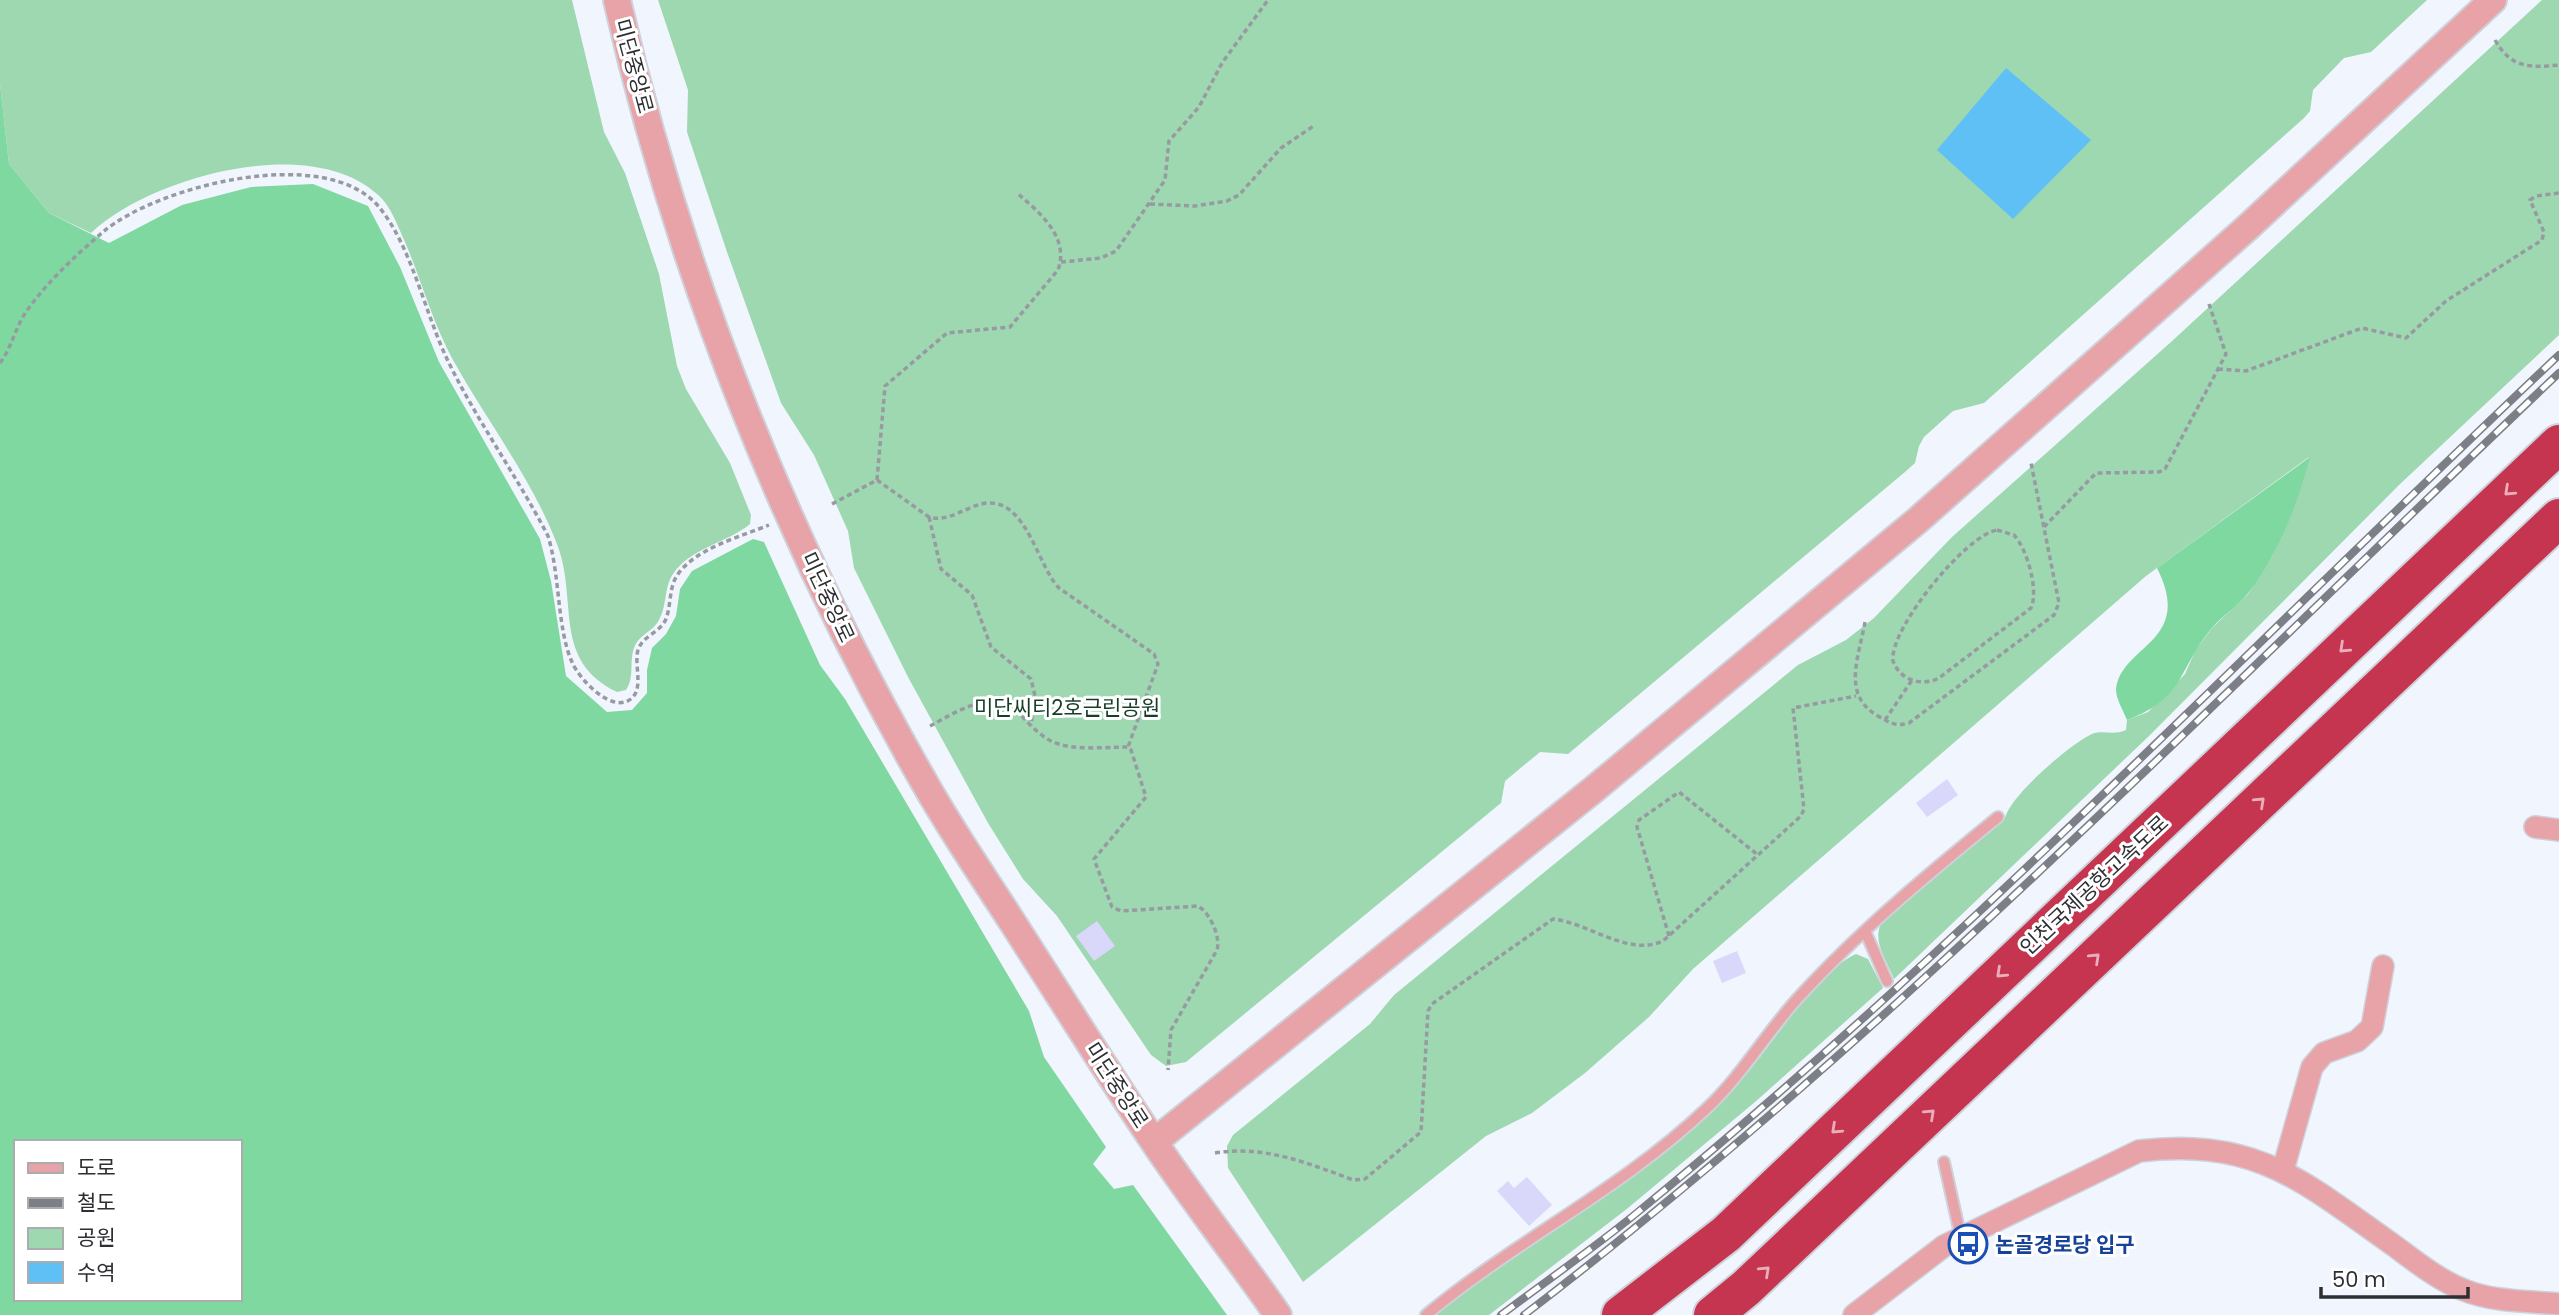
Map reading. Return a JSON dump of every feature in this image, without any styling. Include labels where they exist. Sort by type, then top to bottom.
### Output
[{"type":"highway","name":"인천국제공항고속도로","points":[[1621,1315],[1726,1234],[2559,444]]},
{"type":"highway","points":[[1713,1315],[1746,1288],[2559,519]]},
{"type":"street","name":"미단중앙로","points":[[617,0],[680,226],[731,372],[790,516],[860,665],[932,796],[1154,1142],[1278,1315]]},
{"type":"street","points":[[1154,1142],[1593,790],[1918,520],[2248,228],[2493,0]]},
{"type":"street","points":[[2535,827],[2559,830]]},
{"type":"street","points":[[2283,1170],[2312,1067],[2324,1053],[2357,1041],[2372,1027],[2383,966]]},
{"type":"street","points":[[1854,1315],[1944,1246],[2139,1151],[2175,1147],[2207,1148],[2258,1160],[2283,1170],[2463,1290],[2497,1298],[2559,1304]]},
{"type":"lane","points":[[1426,1315],[1500,1257],[1626,1176],[1708,1107],[1797,999],[1864,931],[1998,817]]},
{"type":"lane","points":[[1864,931],[1887,981]]},
{"type":"lane","points":[[1944,1162],[1961,1238]]},
{"type":"path","points":[[1061,262],[1109,256],[1116,251],[1167,175],[1169,141],[1199,107],[1222,63],[1268,0]]},
{"type":"path","points":[[2495,40],[2508,59],[2522,65],[2559,65]]},
{"type":"path","points":[[1150,204],[1195,206],[1227,201],[1239,195],[1281,148],[1315,125]]},
{"type":"path","points":[[0,363],[10,351],[25,313],[104,231],[134,210],[190,189],[244,177],[291,174],[324,178],[358,192],[378,206],[394,231],[449,364],[548,536],[555,560],[572,662],[581,677],[610,702],[623,703],[634,696],[638,684],[638,651],[644,639],[666,620],[676,578],[687,565],[709,551],[790,516]]},
{"type":"path","points":[[877,480],[884,390],[888,383],[947,333],[1010,327],[1054,277],[1061,262],[1057,238],[1049,223],[1017,193]]},
{"type":"path","points":[[2218,369],[2246,371],[2366,327],[2406,338],[2446,301],[2542,240],[2544,232],[2530,200],[2536,195],[2559,193]]},
{"type":"path","points":[[2044,527],[2096,473],[2163,471],[2227,348],[2209,304]]},
{"type":"path","points":[[1865,622],[1855,683],[1856,696],[1866,709],[1894,725],[1909,723],[2054,615],[2059,603],[2031,463]]},
{"type":"path","points":[[832,504],[877,480]]},
{"type":"path","points":[[877,480],[929,517],[945,518],[984,503],[1001,506],[1029,533],[1049,577],[1059,588],[1154,654],[1158,664],[1128,747],[1146,797],[1094,859],[1112,907],[1121,911],[1198,906],[1205,912],[1219,940],[1217,950],[1171,1030],[1168,1070]]},
{"type":"path","points":[[929,517],[935,556],[941,569],[972,595],[991,647],[1031,679],[1035,696],[1031,725]]},
{"type":"path","points":[[1997,530],[2014,535],[2023,548],[2030,575],[2034,598],[2031,608],[1939,678],[1925,683],[1912,680],[1895,667],[1892,653],[1897,637],[1921,603],[1979,536],[1997,530]]},
{"type":"path","points":[[1885,720],[1912,680]]},
{"type":"path","points":[[1215,1153],[1250,1149],[1353,1180],[1365,1179],[1421,1132],[1428,1011],[1432,1004],[1553,919],[1635,945],[1654,945],[1669,936],[1801,816],[1804,809],[1793,708],[1856,696]]},
{"type":"path","points":[[930,726],[963,709],[991,702],[1012,707],[1052,742],[1067,746],[1128,747]]},
{"type":"path","points":[[1669,936],[1637,827],[1639,820],[1679,792],[1758,855]]},
{"type":"green space","points":[[0,0],[572,0],[604,132],[625,173],[659,274],[677,366],[686,389],[730,463],[751,515],[750,524],[741,531],[689,558],[673,574],[659,620],[639,639],[634,648],[626,690],[617,692],[596,679],[583,663],[570,627],[563,565],[547,520],[522,473],[453,360],[438,329],[401,233],[383,200],[354,179],[318,168],[278,165],[235,169],[193,179],[153,194],[118,212],[91,233],[49,213],[9,164],[0,84]]},
{"type":"green space","name":"미단씨티2호근린공원","points":[[658,0],[2427,0],[2371,52],[2344,58],[2313,90],[2310,111],[2304,118],[1984,403],[1953,411],[1924,437],[1915,463],[1905,472],[1568,754],[1540,752],[1505,781],[1501,803],[1186,1062],[1166,1066],[1151,1055],[1057,916],[1023,879],[988,823],[908,677],[854,568],[848,531],[814,455],[781,403],[727,252],[687,132],[688,90]]},
{"type":"green space","points":[[2542,0],[2559,0],[2559,335],[2399,485],[2149,736],[1894,979],[1879,943],[1882,922],[2005,818],[2017,797],[2055,760],[2090,735],[2126,730],[2127,720],[2148,712],[2185,674],[2195,651],[2212,628],[2248,594],[2273,554],[2309,457],[2146,576],[1693,969],[1649,1017],[1585,1073],[1532,1113],[1486,1136],[1303,1282],[1228,1168],[1227,1146],[1233,1135],[1370,1024],[1394,995],[1798,665],[1846,640],[1874,618],[1952,537],[2171,342]]},
{"type":"green space","points":[[0,84],[9,164],[49,213],[109,243],[182,205],[251,187],[313,184],[368,206],[400,267],[439,362],[540,539],[551,581],[566,676],[607,712],[632,710],[647,693],[647,670],[652,648],[666,634],[676,616],[680,589],[692,571],[753,539],[764,542],[820,665],[845,699],[1029,1011],[1044,1057],[1106,1147],[1093,1164],[1114,1189],[1133,1185],[1227,1315],[0,1315]]},
{"type":"green space","points":[[2310,457],[2286,528],[2259,577],[2245,597],[2211,629],[2170,693],[2146,711],[2127,720],[2116,694],[2120,675],[2162,628],[2167,612],[2166,593],[2157,568]]},
{"type":"green space","points":[[1856,954],[1868,959],[1883,988],[1755,1102],[1628,1208],[1489,1315],[1434,1315],[1514,1255],[1638,1172],[1677,1141],[1715,1108],[1749,1071],[1798,1007],[1827,975]]},
{"type":"water","points":[[2006,68],[2091,140],[2013,219],[1937,150]]},
{"type":"building","points":[[1947,779],[1958,795],[1927,817],[1916,803]]},
{"type":"building","points":[[1097,921],[1115,946],[1094,961],[1076,936]]},
{"type":"building","points":[[1737,951],[1746,973],[1722,983],[1713,961]]},
{"type":"building","points":[[1527,1177],[1552,1205],[1529,1226],[1497,1191],[1508,1181],[1514,1188]]},
{"type":"railway","points":[[1501,1315],[1633,1216],[1873,1009],[2104,794],[2559,355]]},
{"type":"railway","points":[[1524,1315],[1661,1206],[1795,1093],[1926,977],[2181,737],[2559,373]]},
{"type":"place","name":"논골경로당 입구","points":[[1968,1244]]}]
